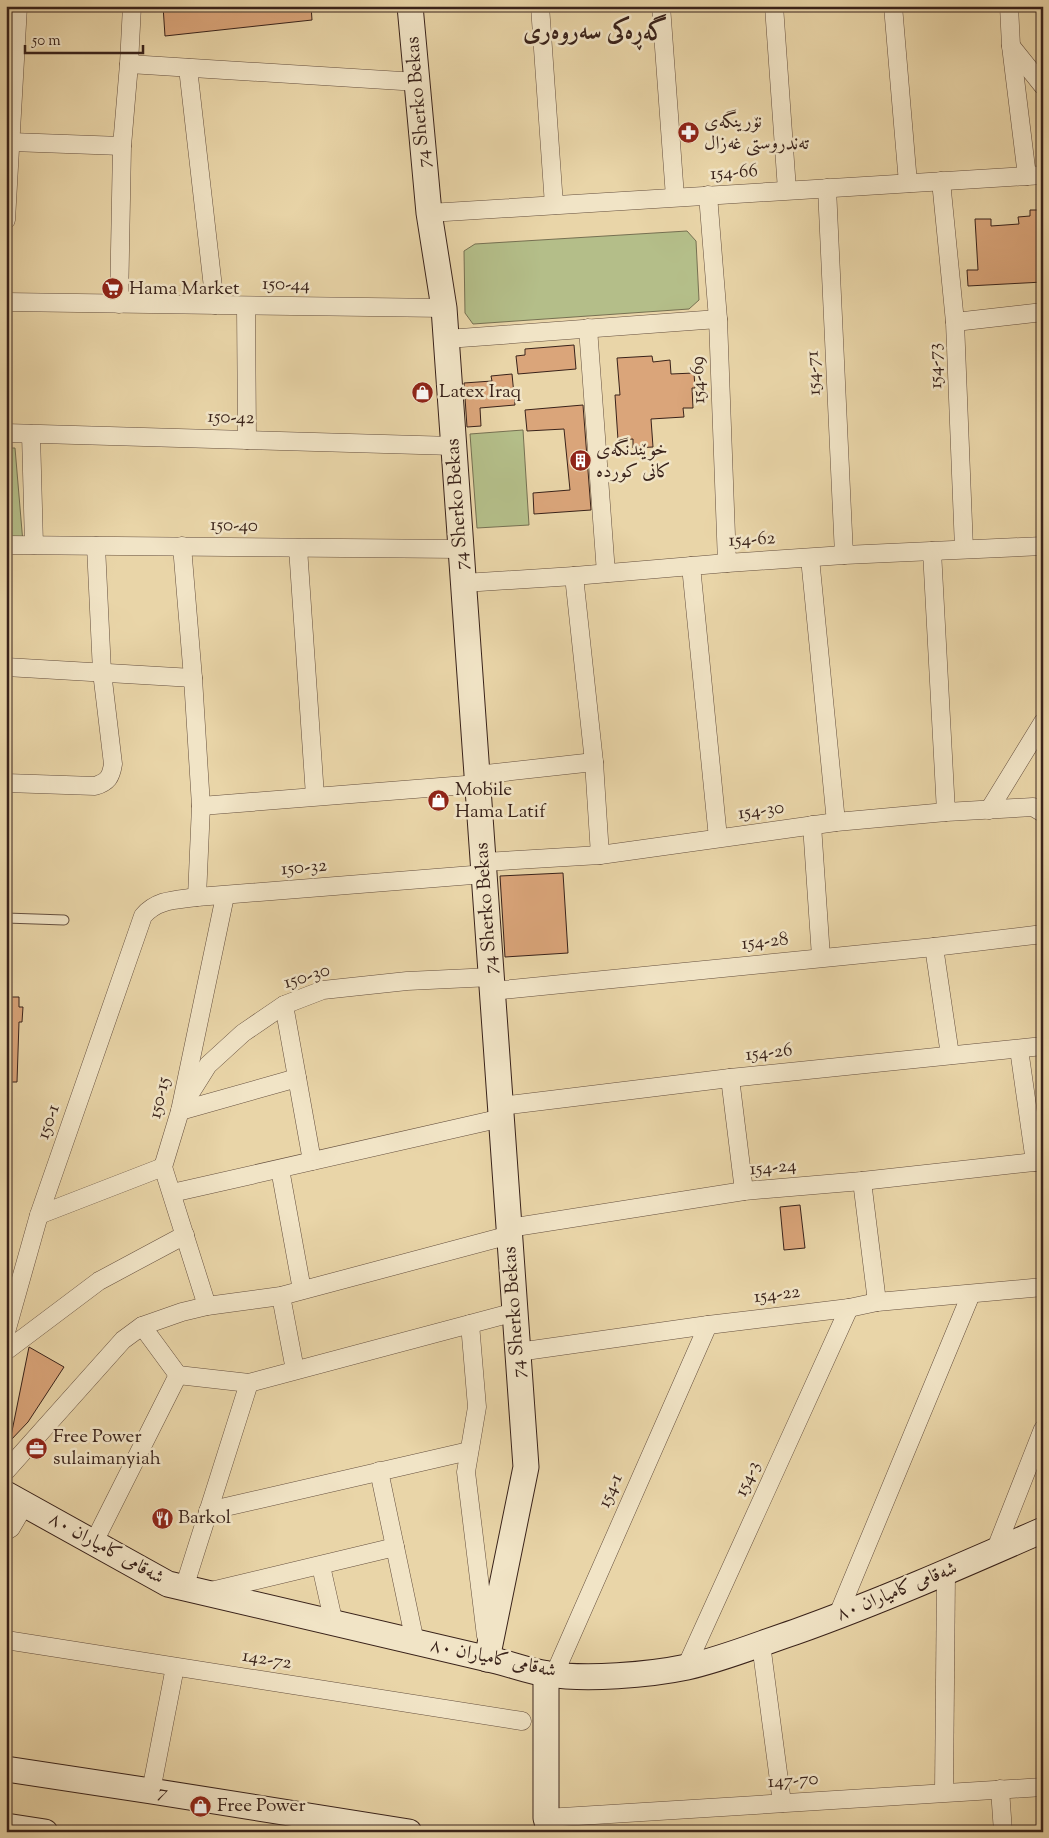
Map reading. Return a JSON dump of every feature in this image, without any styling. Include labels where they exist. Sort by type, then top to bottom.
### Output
[{"type":"street","points":[[6,220],[11,142],[12,35],[18,6]]},
{"type":"street","points":[[119,304],[122,146],[130,64],[132,6]]},
{"type":"street","name":"74 Sherko Bekas","points":[[410,6],[429,213],[447,339],[526,1467],[487,1654]]},
{"type":"street","points":[[540,6],[554,205]]},
{"type":"street","points":[[660,6],[675,198]]},
{"type":"street","points":[[774,6],[787,190]]},
{"type":"street","points":[[893,6],[908,183]]},
{"type":"street","points":[[1009,6],[1011,46],[1035,175]]},
{"type":"street","points":[[1011,46],[1043,86]]},
{"type":"street","points":[[130,64],[418,82]]},
{"type":"street","points":[[188,68],[215,305]]},
{"type":"street","points":[[11,142],[122,146]]},
{"type":"street","name":"154-66","points":[[429,213],[1035,175]]},
{"type":"street","name":"154-73","points":[[941,181],[955,322],[964,549]]},
{"type":"street","name":"154-71","points":[[827,188],[844,555]]},
{"type":"street","name":"154-69","points":[[708,196],[718,319],[727,563]]},
{"type":"street","name":"150-44","points":[[6,302],[444,308]]},
{"type":"street","points":[[246,306],[246,440]]},
{"type":"street","points":[[955,322],[1043,312]]},
{"type":"street","points":[[447,339],[718,319]]},
{"type":"street","points":[[588,328],[606,573]]},
{"type":"street","name":"150-42","points":[[6,433],[454,446]]},
{"type":"street","points":[[31,434],[34,545]]},
{"type":"street","name":"150-40","points":[[6,545],[461,549]]},
{"type":"street","points":[[6,783],[96,786],[108,780],[111,775],[113,764],[102,672],[96,546]]},
{"type":"street","points":[[182,546],[201,806],[198,897]]},
{"type":"street","name":"154-62","points":[[464,583],[844,555],[1043,546]]},
{"type":"street","points":[[298,548],[315,796]]},
{"type":"street","points":[[932,551],[946,812]]},
{"type":"street","points":[[810,558],[836,822]]},
{"type":"street","points":[[691,566],[718,838]]},
{"type":"street","points":[[574,576],[594,762],[600,855]]},
{"type":"street","points":[[6,667],[193,678]]},
{"type":"street","points":[[989,810],[1043,722]]},
{"type":"street","points":[[201,806],[478,779],[594,762]]},
{"type":"street","points":[[1002,789],[1038,810]]},
{"type":"street","name":"154-30","points":[[484,868],[600,855],[836,822],[946,812],[1038,810]]},
{"type":"street","points":[[812,825],[822,957]]},
{"type":"street","name":"150-32","points":[[139,928],[143,916],[155,905],[163,902],[484,868]]},
{"type":"street","name":"150-15","points":[[163,1167],[180,1111],[225,896]]},
{"type":"street","name":"150-1","points":[[6,1332],[39,1215],[139,928]]},
{"type":"street","name":"154-28","points":[[492,984],[934,947],[1043,934]]},
{"type":"street","points":[[934,947],[950,1056]]},
{"type":"street","name":"150-30","points":[[180,1111],[208,1064],[243,1033],[284,1005],[323,990],[407,981],[492,984]]},
{"type":"street","points":[[284,1005],[312,1161]]},
{"type":"street","name":"154-26","points":[[172,1193],[280,1169],[501,1112],[730,1078],[1043,1046]]},
{"type":"street","points":[[1019,1049],[1039,1162]]},
{"type":"street","points":[[180,1111],[297,1078]]},
{"type":"street","points":[[730,1078],[744,1191]]},
{"type":"street","name":"154-24","points":[[6,1471],[123,1340],[142,1326],[182,1312],[206,1306],[281,1296],[509,1231],[744,1191],[862,1181],[1039,1162]]},
{"type":"street","points":[[39,1215],[163,1167],[206,1306]]},
{"type":"street","points":[[280,1169],[302,1290]]},
{"type":"street","points":[[862,1181],[877,1302]]},
{"type":"street","points":[[6,1351],[100,1282],[185,1235]]},
{"type":"street","name":"154-22","points":[[518,1352],[708,1325],[849,1308],[877,1302],[1043,1287]]},
{"type":"street","points":[[837,1617],[971,1294]]},
{"type":"street","points":[[281,1296],[295,1370]]},
{"type":"street","name":"154-3","points":[[686,1667],[849,1308]]},
{"type":"street","points":[[142,1326],[178,1375],[249,1383],[515,1312]]},
{"type":"street","points":[[470,1324],[477,1407],[466,1472],[487,1654]]},
{"type":"street","name":"154-1","points":[[550,1675],[708,1325]]},
{"type":"street","points":[[94,1542],[178,1375]]},
{"type":"street","points":[[249,1383],[208,1511],[194,1590],[321,1566],[395,1547]]},
{"type":"street","points":[[995,1551],[1043,1429]]},
{"type":"street","points":[[208,1511],[469,1451]]},
{"type":"street","points":[[379,1471],[415,1642]]},
{"type":"street","points":[[6,1531],[10,1528],[16,1499]]},
{"type":"street","name":"شەقامی کامیاران ٨٠","points":[[16,1499],[168,1584],[415,1642],[487,1654],[550,1675],[632,1674],[686,1667],[761,1644],[837,1617],[946,1573],[1043,1530]]},
{"type":"street","points":[[321,1566],[334,1624]]},
{"type":"street","points":[[944,1792],[946,1573]]},
{"type":"street","name":"142-72","points":[[6,1640],[522,1721]]},
{"type":"street","points":[[761,1644],[782,1803]]},
{"type":"street","points":[[151,1790],[175,1667]]},
{"type":"street","points":[[543,1827],[550,1675]]},
{"type":"street","name":"7","points":[[6,1770],[151,1790],[409,1832]]},
{"type":"street","name":"147-70","points":[[543,1827],[782,1803],[1043,1787]]},
{"type":"street","points":[[1000,1789],[1003,1832]]},
{"type":"street","points":[[6,1826],[45,1832]]},
{"type":"lane","points":[[6,918],[64,920]]},
{"type":"green space","points":[[687,231],[696,241],[699,300],[689,309],[473,324],[465,313],[464,251],[475,244]]},
{"type":"green space","points":[[523,430],[529,525],[477,528],[470,434]]},
{"type":"green space","points":[[6,448],[15,448],[23,543],[6,542]]},
{"type":"building","points":[[163,6],[311,6],[312,20],[165,36]]},
{"type":"building","points":[[1030,210],[1043,210],[1043,282],[968,286],[967,270],[978,270],[975,219],[991,219],[991,226],[1019,224],[1018,217],[1030,216]]},
{"type":"building","points":[[574,345],[576,369],[518,374],[516,356],[525,355],[525,349]]},
{"type":"building","points":[[652,356],[653,362],[670,360],[671,374],[694,373],[695,388],[692,388],[693,408],[683,408],[684,417],[651,419],[653,447],[633,448],[633,439],[618,440],[615,395],[620,395],[617,358]]},
{"type":"building","points":[[512,374],[515,405],[480,408],[481,426],[467,427],[464,383],[492,381],[491,376]]},
{"type":"building","name":"خوێندنگەی کانی کوردە","points":[[583,405],[591,510],[534,514],[533,493],[570,490],[564,429],[527,431],[525,410]]},
{"type":"building","points":[[563,873],[568,953],[505,957],[500,876]]},
{"type":"building","points":[[6,997],[19,997],[19,1007],[23,1007],[22,1022],[19,1022],[17,1082],[6,1082]]},
{"type":"building","points":[[800,1205],[805,1248],[784,1250],[780,1207]]},
{"type":"building","points":[[29,1347],[64,1367],[28,1422],[10,1441]]},
{"type":"place","name":"نۆرینگەی تەندروستی غەزال","points":[[688,133]]},
{"type":"place","name":"Hama Market","points":[[113,289]]},
{"type":"place","name":"Latex Iraq","points":[[423,392]]},
{"type":"place","name":"خوێندنگەی کانی کوردە","points":[[580,461]]},
{"type":"place","name":"Mobile Hama Latif","points":[[439,801]]},
{"type":"place","name":"Free Power sulaimanyiah","points":[[37,1448]]},
{"type":"place","name":"Barkol","points":[[162,1518]]},
{"type":"place","name":"Free Power","points":[[201,1806]]},
{"type":"district","name":"گەڕەکی سەروەری","points":[[595,33]]}]
